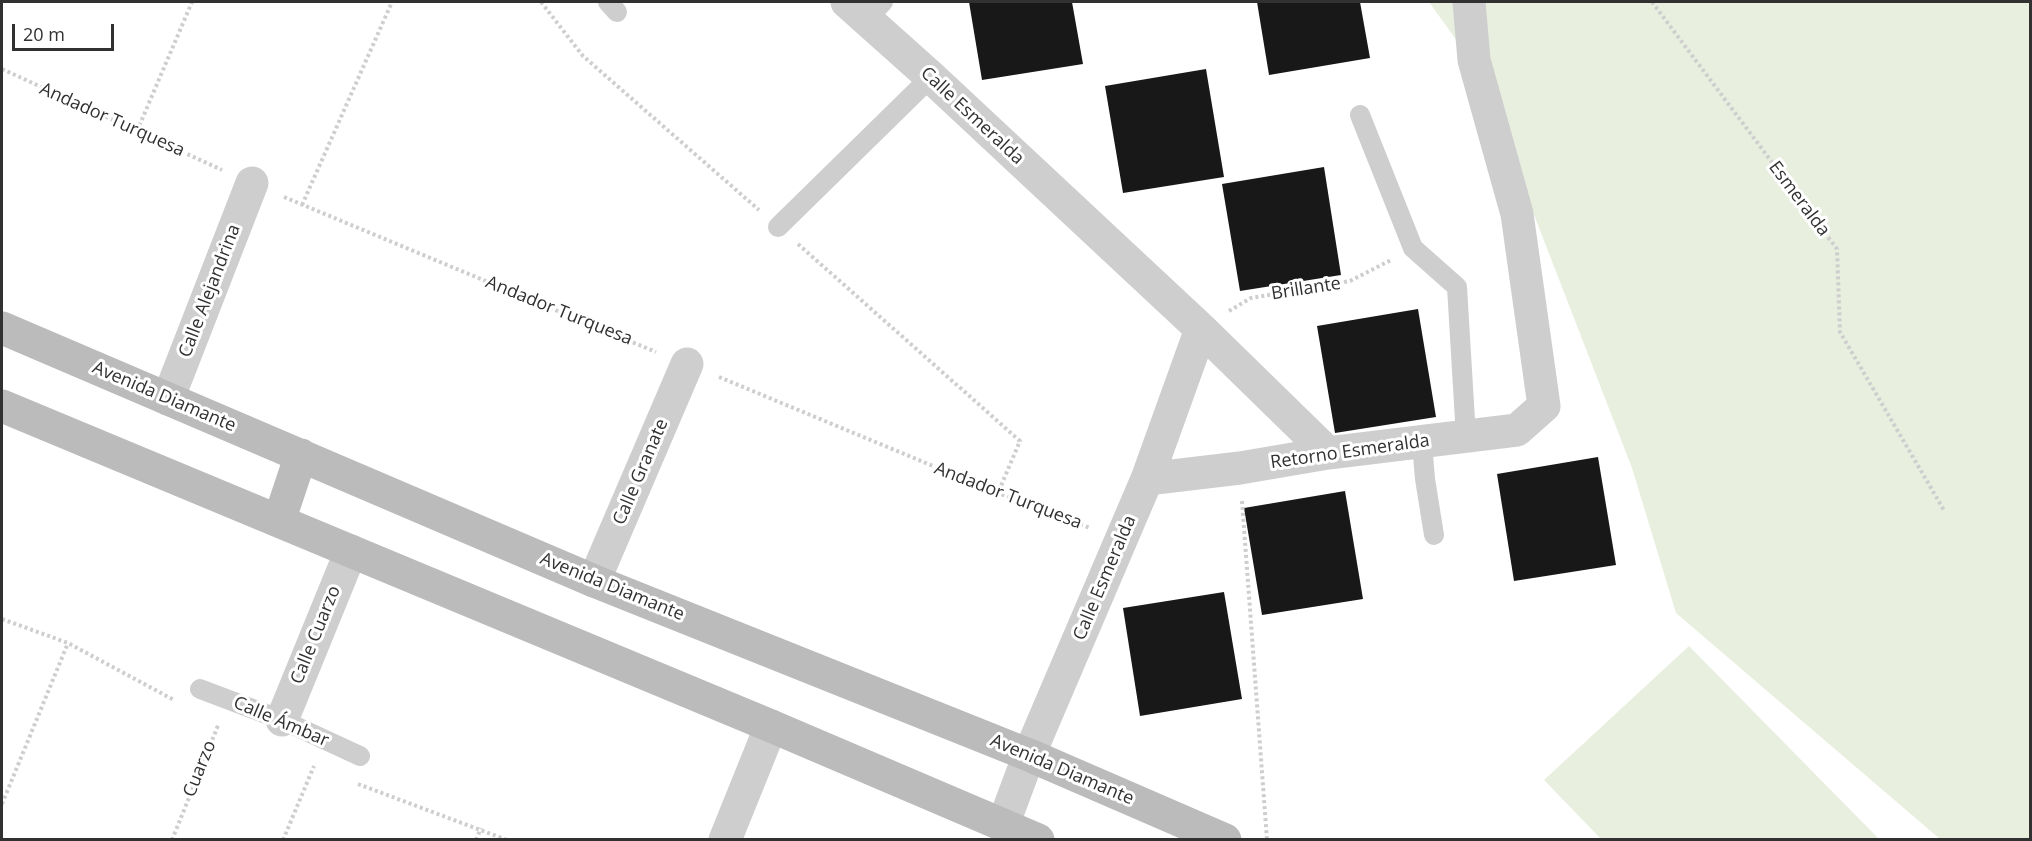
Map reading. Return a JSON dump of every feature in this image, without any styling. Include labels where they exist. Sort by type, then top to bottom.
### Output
[{"type":"main road","name":"Avenida Diamante","points":[[2,328],[594,581],[1029,755],[1225,840]]},
{"type":"main road","points":[[2,406],[351,550],[1038,840]]},
{"type":"main road","points":[[279,521],[301,455]]},
{"type":"street","name":"Retorno Esmeralda","points":[[1147,479],[1240,468],[1328,453],[1517,430],[1544,406],[1517,214],[1474,60],[1469,2]]},
{"type":"street","name":"Calle Esmeralda","points":[[865,8],[931,76],[1201,329],[1328,453]]},
{"type":"street","name":"Calle Alejandrina","points":[[168,399],[252,183]]},
{"type":"street","name":"Calle Esmeralda","points":[[1003,825],[1029,755],[1147,479],[1201,329]]},
{"type":"street","name":"Calle Granate","points":[[594,581],[687,364]]},
{"type":"street","name":"Calle Cuarzo","points":[[282,720],[351,550]]},
{"type":"street","points":[[725,840],[771,726]]},
{"type":"lane","points":[[778,227],[931,76]]},
{"type":"lane","points":[[1360,115],[1413,248],[1457,287],[1466,437]]},
{"type":"lane","points":[[1422,443],[1434,535]]},
{"type":"lane","name":"Calle Ámbar","points":[[200,689],[282,720],[360,756]]},
{"type":"path","points":[[137,131],[192,2]]},
{"type":"path","points":[[302,205],[392,2]]},
{"type":"path","name":"Esmeralda","points":[[1652,2],[1837,249],[1840,332],[1945,512]]},
{"type":"path","name":"Andador Turquesa","points":[[2,69],[302,205],[998,494],[1121,540]]},
{"type":"path","name":"Brillante","points":[[1201,329],[1251,298],[1350,281],[1413,248]]},
{"type":"path","points":[[1240,468],[1267,840]]},
{"type":"path","points":[[2,804],[68,643]]},
{"type":"path","name":"Cuarzo","points":[[172,840],[218,724],[231,700]]},
{"type":"path","points":[[283,840],[326,741]]},
{"type":"path","points":[[476,840],[480,828]]},
{"type":"green space","points":[[1429,2],[2030,2],[2030,839],[1940,839],[1676,613],[1632,468],[1478,70]]},
{"type":"green space","points":[[1689,646],[1879,839],[1601,839],[1544,780]]},
{"type":"building","points":[[969,2],[1072,2],[1083,64],[982,80]]},
{"type":"building","points":[[1257,2],[1360,2],[1370,58],[1269,75]]},
{"type":"building","points":[[1206,69],[1224,177],[1123,193],[1105,86]]},
{"type":"building","points":[[1324,167],[1341,275],[1240,291],[1222,184]]},
{"type":"building","points":[[1418,309],[1436,417],[1335,433],[1317,326]]},
{"type":"building","points":[[1598,457],[1616,565],[1514,581],[1497,474]]},
{"type":"building","points":[[1345,491],[1363,599],[1262,615],[1244,508]]},
{"type":"building","points":[[1224,592],[1242,699],[1140,716],[1123,608]]}]
